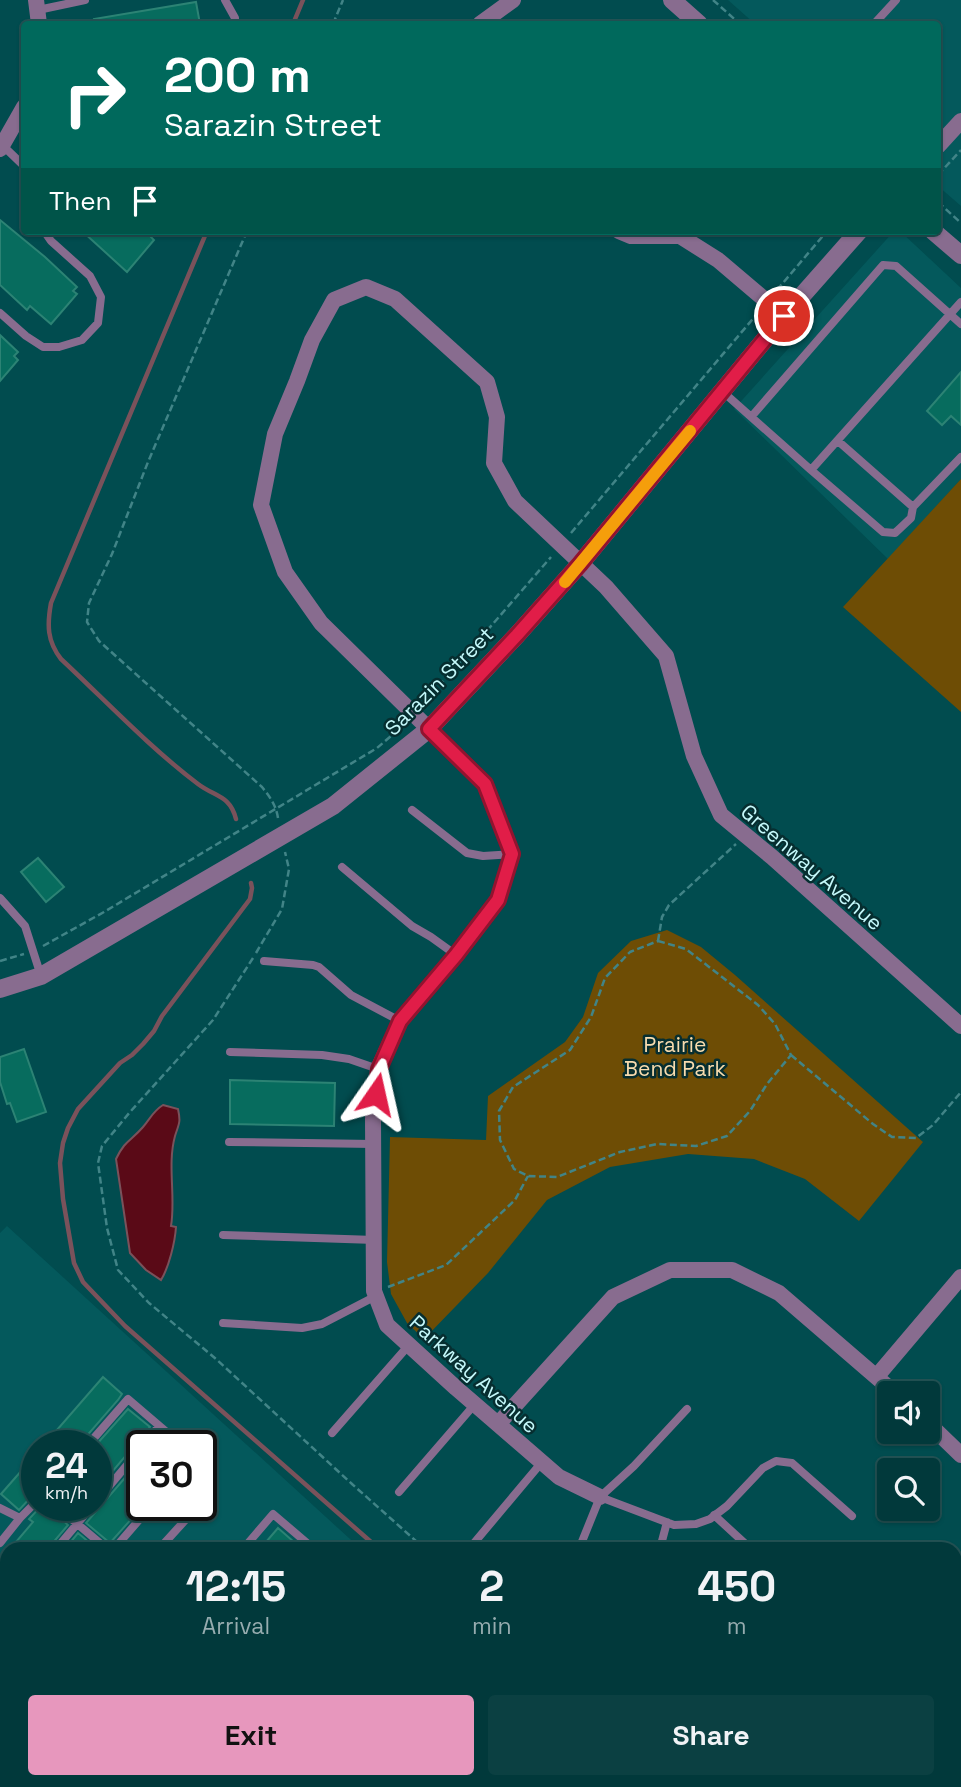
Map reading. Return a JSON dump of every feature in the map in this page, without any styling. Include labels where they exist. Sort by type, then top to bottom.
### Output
[{"type":"street","points":[[484,21],[513,0]]},
{"type":"street","points":[[672,0],[696,21]]},
{"type":"street","points":[[1,146],[21,112]]},
{"type":"street","points":[[941,143],[961,121]]},
{"type":"street","points":[[629,235],[688,235],[784,316]]},
{"type":"street","name":"Sarazin Street","points":[[0,989],[41,976],[334,806],[429,729],[580,564],[784,316],[855,235]]},
{"type":"street","points":[[938,235],[961,255]]},
{"type":"street","name":"Greenway Avenue","points":[[414,714],[321,622],[285,572],[261,505],[275,434],[312,340],[334,300],[366,287],[395,299],[487,382],[497,417],[494,463],[515,501],[607,587],[666,656],[694,756],[721,815],[961,1026]]},
{"type":"street","points":[[414,714],[485,784],[512,854]]},
{"type":"street","name":"Parkway Avenue","points":[[512,854],[498,900],[400,1021],[379,1069],[373,1119],[375,1294],[387,1325],[409,1345],[559,1477],[600,1497]]},
{"type":"street","points":[[498,1424],[613,1297],[670,1270],[732,1270],[779,1293],[882,1381]]},
{"type":"street","points":[[877,1376],[961,1277]]},
{"type":"street","points":[[940,1435],[961,1455]]},
{"type":"lane","points":[[38,11],[85,0]]},
{"type":"lane","points":[[225,0],[235,21]]},
{"type":"lane","points":[[877,21],[896,0]]},
{"type":"lane","points":[[1,146],[21,163]]},
{"type":"lane","points":[[0,313],[43,347],[59,347],[82,340],[98,323],[101,297],[90,276],[47,235]]},
{"type":"lane","points":[[752,416],[883,265],[896,266],[961,324]]},
{"type":"lane","points":[[811,470],[961,302]]},
{"type":"lane","points":[[722,391],[883,532],[895,533],[911,518],[913,507],[961,457]]},
{"type":"lane","points":[[838,441],[913,507]]},
{"type":"lane","points":[[412,810],[467,853],[483,856],[512,854]]},
{"type":"lane","points":[[342,867],[412,926],[456,955]]},
{"type":"lane","points":[[0,898],[26,926],[41,976]]},
{"type":"lane","points":[[264,961],[319,967],[351,995],[400,1021]]},
{"type":"lane","points":[[230,1052],[335,1056],[379,1069]]},
{"type":"lane","points":[[229,1142],[374,1144]]},
{"type":"lane","points":[[223,1235],[375,1240]]},
{"type":"lane","points":[[223,1323],[302,1328],[322,1324],[375,1294]]},
{"type":"lane","points":[[332,1433],[409,1345]]},
{"type":"lane","points":[[101,1430],[128,1399],[164,1430]]},
{"type":"lane","points":[[399,1492],[475,1404]]},
{"type":"lane","points":[[582,1542],[600,1497],[634,1466],[687,1409]]},
{"type":"lane","points":[[156,1430],[159,1426]]},
{"type":"lane","points":[[600,1497],[674,1525],[696,1524],[727,1506],[762,1468],[776,1461],[792,1463],[852,1516]]},
{"type":"lane","points":[[475,1542],[542,1462]]},
{"type":"lane","points":[[112,1482],[126,1465]]},
{"type":"lane","points":[[0,1508],[20,1518],[1,1542]]},
{"type":"lane","points":[[249,1542],[273,1514],[306,1542]]},
{"type":"lane","points":[[714,1515],[743,1542]]},
{"type":"lane","points":[[74,1521],[99,1542]]},
{"type":"lane","points":[[63,1542],[80,1521]]},
{"type":"lane","points":[[120,1542],[138,1521]]},
{"type":"lane","points":[[165,1542],[185,1521]]},
{"type":"lane","points":[[662,1542],[667,1522]]},
{"type":"path","points":[[333,21],[343,0]]},
{"type":"path","points":[[713,0],[737,21]]},
{"type":"path","points":[[941,171],[961,150]]},
{"type":"path","points":[[941,205],[961,223]]},
{"type":"path","points":[[245,235],[89,603],[88,622],[99,641],[272,798],[277,809],[289,869],[282,909],[214,1020],[102,1146],[98,1163],[107,1228],[118,1270],[149,1303],[216,1359],[417,1542]]},
{"type":"path","points":[[0,961],[33,951],[104,912],[377,748],[398,731],[561,545],[824,235]]},
{"type":"path","points":[[658,941],[662,917],[669,905],[746,835]]},
{"type":"path","points":[[791,1055],[767,1084],[750,1111],[727,1136],[696,1146],[657,1144],[620,1152],[557,1177],[528,1176],[514,1169],[500,1140],[499,1111],[513,1087],[570,1050],[591,1017],[605,978],[630,952],[658,941],[686,949],[758,1005],[775,1024],[791,1055],[892,1137],[916,1138],[933,1125],[961,1092]]},
{"type":"path","points":[[375,1294],[446,1265],[515,1200],[528,1176]]},
{"type":"shaded area","points":[[728,0],[961,0],[961,206],[941,189],[941,21],[752,21]]},
{"type":"shaded area","points":[[890,235],[904,235],[961,288],[961,479],[888,559],[734,409]]},
{"type":"shaded area","points":[[163,1105],[178,1109],[179,1120],[172,1158],[171,1226],[176,1227],[173,1247],[161,1280],[146,1270],[130,1253],[116,1159],[125,1144]]},
{"type":"shaded area","points":[[7,1226],[353,1542],[0,1542],[0,1233]]},
{"type":"green space","points":[[961,479],[961,712],[843,607]]},
{"type":"green space","name":"Prairie Bend Park","points":[[667,930],[701,947],[735,975],[923,1142],[859,1221],[805,1179],[754,1159],[688,1154],[610,1167],[547,1200],[488,1273],[424,1339],[407,1323],[391,1294],[387,1262],[390,1137],[486,1140],[488,1096],[565,1042],[583,1017],[598,973],[631,941]]},
{"type":"building","points":[[196,2],[199,21],[94,21]]},
{"type":"building","points":[[0,220],[77,287],[73,291],[77,294],[51,324],[30,306],[27,310],[0,285]]},
{"type":"building","points":[[86,235],[149,235],[154,240],[127,272]]},
{"type":"building","points":[[0,335],[18,352],[14,356],[18,360],[0,381]]},
{"type":"building","points":[[961,372],[961,425],[951,416],[942,425],[927,411]]},
{"type":"building","points":[[38,858],[64,887],[46,902],[21,872]]},
{"type":"building","points":[[24,1049],[46,1112],[17,1122],[10,1103],[7,1104],[0,1082],[0,1057]]},
{"type":"building","points":[[230,1080],[335,1083],[334,1126],[230,1124]]},
{"type":"building","points":[[103,1377],[122,1394],[92,1430],[57,1430]]},
{"type":"building","points":[[128,1409],[150,1427],[147,1430],[126,1430],[126,1455],[112,1472],[112,1430],[109,1430]]},
{"type":"building","points":[[21,1471],[21,1508],[19,1510],[1,1494]]},
{"type":"building","points":[[126,1477],[126,1521],[130,1521],[109,1542],[86,1523],[112,1521],[112,1493]]},
{"type":"building","points":[[63,1521],[68,1525],[54,1542],[16,1542],[33,1522]]},
{"type":"building","points":[[278,1528],[294,1542],[266,1542]]},
{"type":"building","points":[[78,1533],[89,1542],[71,1542]]},
{"type":"waterway","points":[[294,21],[303,0]]},
{"type":"waterway","points":[[205,235],[51,603],[49,626],[53,646],[61,659],[162,755],[198,784],[226,801],[236,819]]},
{"type":"waterway","points":[[251,883],[250,899],[162,1016],[154,1031],[78,1109],[68,1128],[60,1163],[74,1263],[83,1282],[125,1326],[371,1542]]},
{"type":"slow traffic","points":[[565,582],[690,431]]},
{"type":"route","points":[[376,1094],[379,1069],[400,1021],[498,900],[512,854],[485,784],[429,729],[580,564],[784,316]]}]
